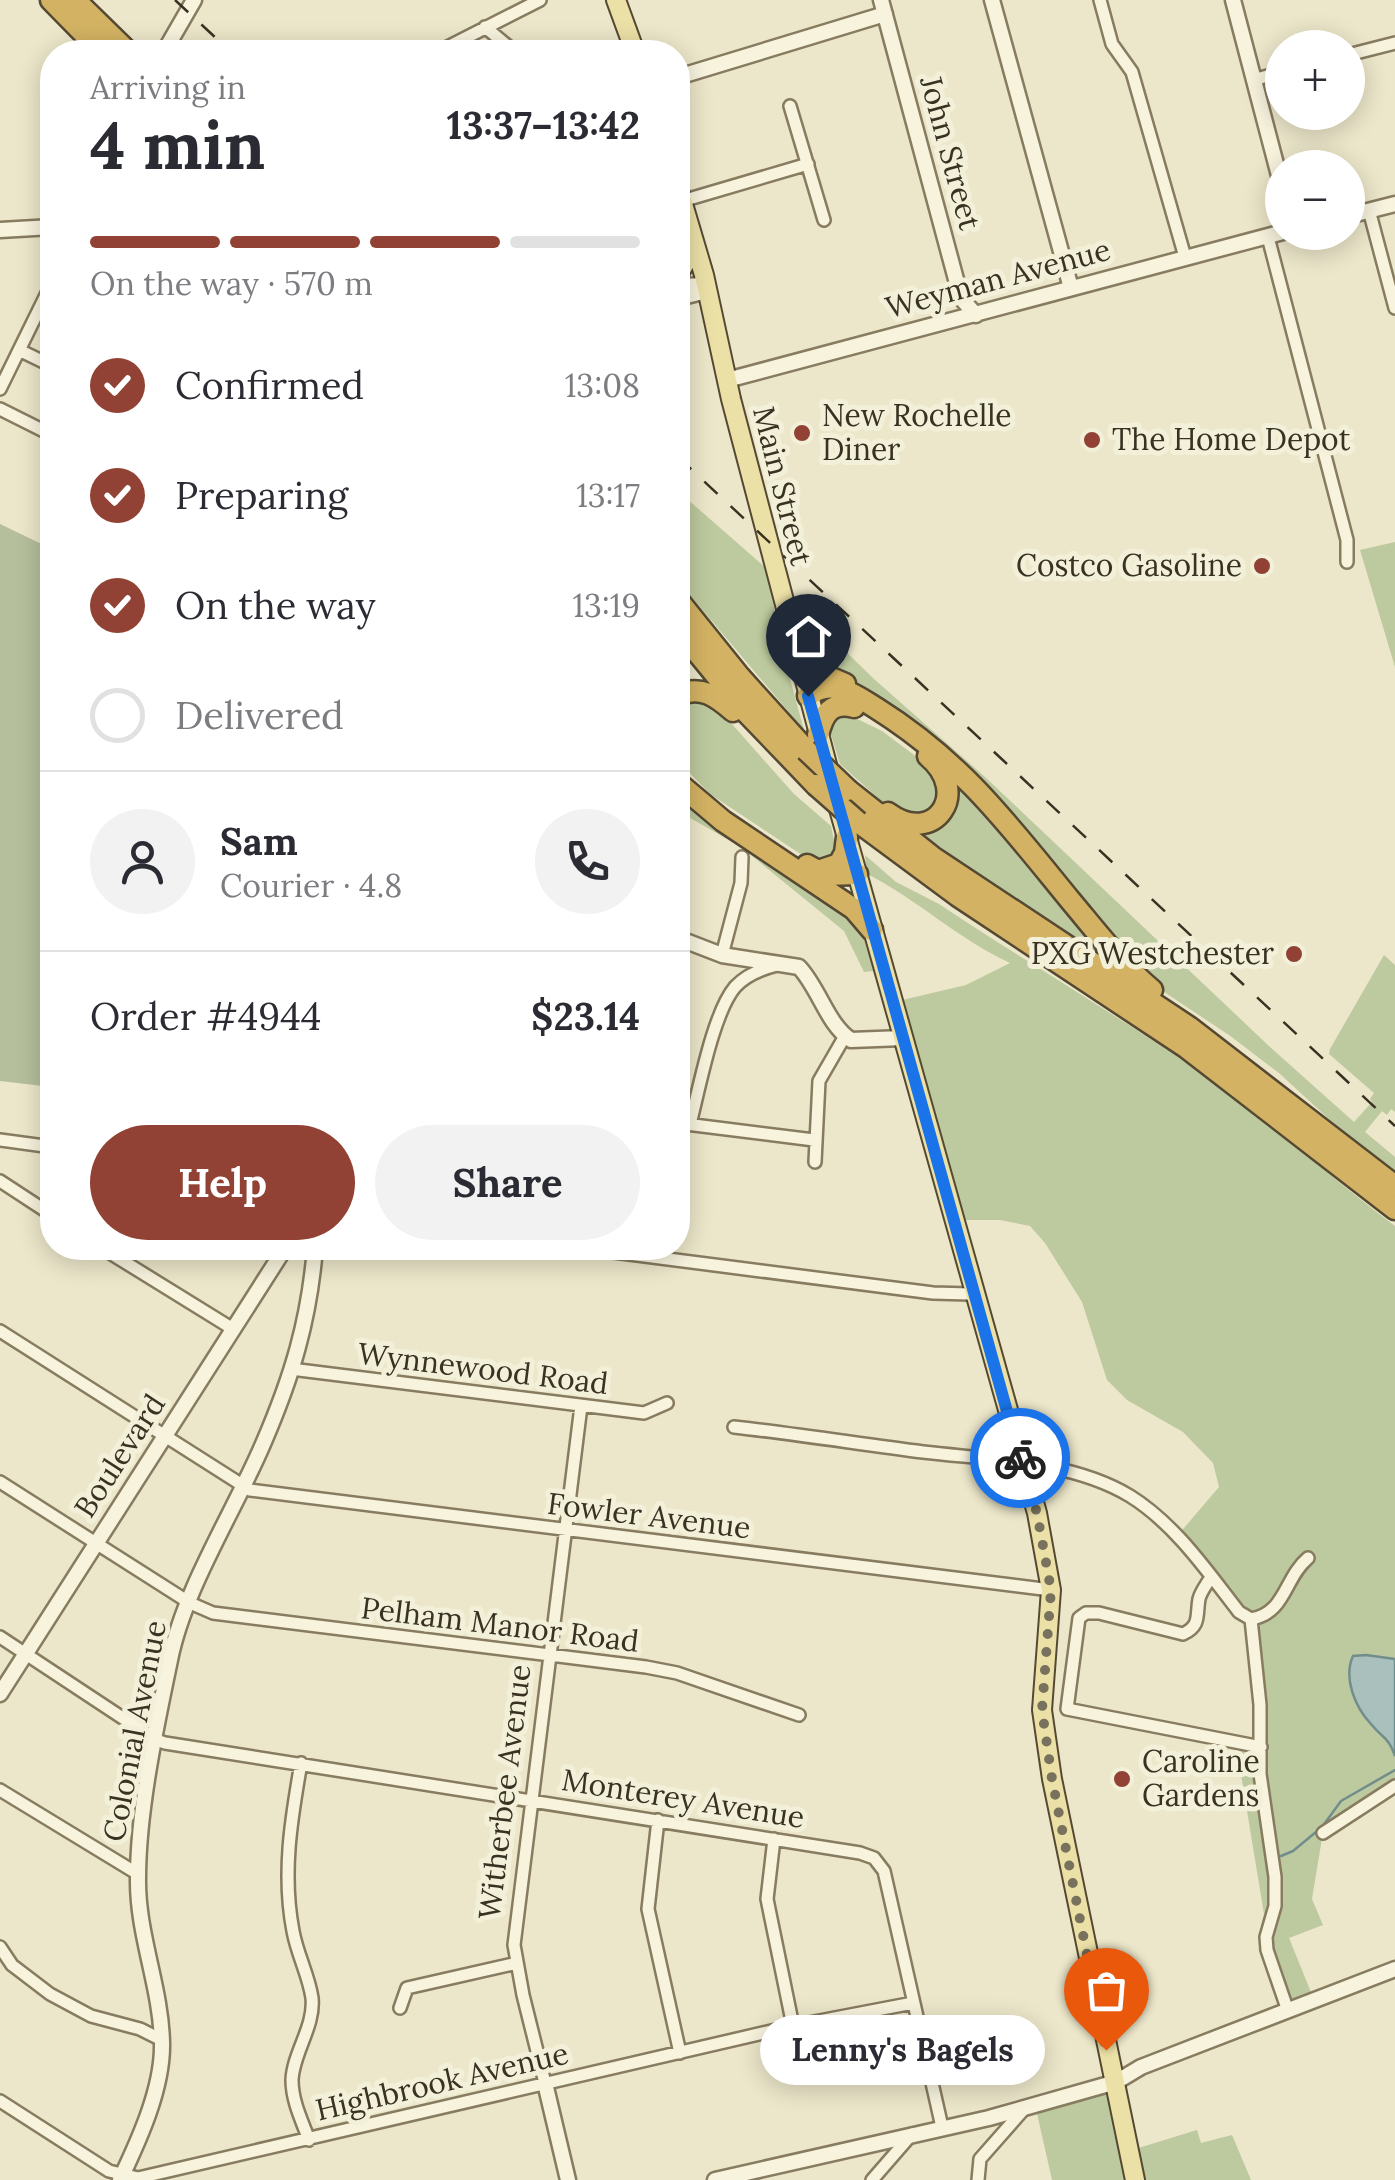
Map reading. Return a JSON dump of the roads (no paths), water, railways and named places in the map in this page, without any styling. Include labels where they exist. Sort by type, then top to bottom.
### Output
[{"type":"highway","points":[[51,0],[90,40]]},
{"type":"highway","points":[[75,0],[116,40]]},
{"type":"highway","points":[[690,615],[762,703],[806,749],[816,785],[852,830],[1315,1133],[1359,1169],[1395,1209]]},
{"type":"highway","points":[[690,640],[852,793],[934,858],[1161,1008],[1271,1088]]},
{"type":"highway","points":[[794,645],[817,672],[853,688],[964,775],[1126,966],[1271,1088],[1315,1133]]},
{"type":"highway","points":[[808,696],[819,688],[838,688],[895,720]]},
{"type":"highway","points":[[690,691],[715,696],[806,749]]},
{"type":"highway","points":[[808,696],[854,707],[931,758],[946,776],[949,792],[944,808],[935,818],[918,824],[905,824],[877,804],[852,793]]},
{"type":"highway","points":[[806,749],[830,708],[841,704],[854,707]]},
{"type":"highway","points":[[690,779],[854,909],[872,930]]},
{"type":"highway","points":[[690,793],[723,821],[811,874],[858,879]]},
{"type":"highway","points":[[811,874],[836,866],[852,830]]},
{"type":"highway","points":[[1359,1169],[1395,1186]]},
{"type":"main road","points":[[616,0],[631,40]]},
{"type":"main road","name":"Main Street","points":[[690,228],[808,696],[806,749],[852,830],[858,879],[1037,1513],[1051,1590],[1044,1727],[1092,1982],[1135,2180]]},
{"type":"street","points":[[171,40],[194,0]]},
{"type":"street","points":[[461,40],[540,0]]},
{"type":"street","points":[[992,0],[1070,288]]},
{"type":"street","points":[[1100,0],[1112,44],[1132,72],[1185,256]]},
{"type":"street","points":[[1233,0],[1272,150]]},
{"type":"street","points":[[690,74],[883,7]]},
{"type":"street","name":"John Street","points":[[883,7],[961,298],[976,315]]},
{"type":"street","points":[[485,27],[501,40]]},
{"type":"street","points":[[1365,51],[1395,43]]},
{"type":"street","points":[[1253,80],[1265,77]]},
{"type":"street","points":[[790,106],[824,220]]},
{"type":"street","points":[[690,200],[808,164]]},
{"type":"street","points":[[1365,211],[1395,204]]},
{"type":"street","points":[[1369,210],[1395,308]]},
{"type":"street","points":[[0,230],[40,228]]},
{"type":"street","name":"Weyman Avenue","points":[[727,380],[1265,237]]},
{"type":"street","points":[[1279,250],[1347,540],[1347,562]]},
{"type":"street","points":[[690,286],[699,285],[707,291]]},
{"type":"street","points":[[690,295],[707,291]]},
{"type":"street","points":[[0,389],[40,307]]},
{"type":"street","points":[[19,350],[40,360]]},
{"type":"street","points":[[0,409],[40,428]]},
{"type":"street","points":[[730,956],[742,857]]},
{"type":"street","points":[[690,942],[730,956],[798,967],[808,976],[845,1036],[858,1041],[903,1038]]},
{"type":"street","points":[[730,956],[742,968],[740,982]]},
{"type":"street","points":[[690,1106],[732,991],[763,968],[786,963]]},
{"type":"street","points":[[815,1162],[819,1081],[845,1036]]},
{"type":"street","points":[[690,1125],[814,1140]]},
{"type":"street","points":[[0,1140],[40,1145]]},
{"type":"street","points":[[0,1181],[40,1207]]},
{"type":"street","points":[[121,1260],[233,1329]]},
{"type":"street","name":"Boulevard","points":[[0,1694],[276,1260]]},
{"type":"street","name":"Colonial Avenue","points":[[121,2178],[144,2122],[162,2058],[138,1900],[138,1874],[171,1654],[242,1484],[262,1447],[291,1369],[307,1320],[314,1260]]},
{"type":"street","points":[[676,1260],[933,1293],[974,1291]]},
{"type":"street","name":"Fowler Avenue","points":[[0,1331],[250,1490],[1051,1590]]},
{"type":"street","name":"Wynnewood Road","points":[[291,1369],[644,1413],[667,1404]]},
{"type":"street","name":"Witherbee Avenue","points":[[568,2180],[514,1945],[581,1406]]},
{"type":"street","points":[[734,1427],[1081,1475],[1127,1494],[1172,1531],[1250,1619],[1262,1617],[1279,1605],[1297,1568],[1308,1558]]},
{"type":"street","name":"Pelham Manor Road","points":[[0,1482],[190,1603],[213,1612],[677,1673],[799,1716]]},
{"type":"street","points":[[1211,1577],[1199,1596],[1198,1619],[1192,1630],[1183,1634],[1098,1613],[1086,1613],[1079,1618],[1067,1709],[1261,1747]]},
{"type":"street","points":[[1250,1619],[1260,1705],[1260,1774],[1275,1892],[1267,1950],[1288,2011]]},
{"type":"street","name":"Monterey Avenue","points":[[0,1637],[156,1740],[874,1858],[884,1872],[942,2127]]},
{"type":"street","points":[[300,1763],[287,1872],[294,1936],[312,2002],[292,2078],[309,2140]]},
{"type":"street","points":[[1323,1833],[1395,1786]]},
{"type":"street","points":[[0,1790],[138,1874]]},
{"type":"street","points":[[658,1820],[648,1910],[680,2053]]},
{"type":"street","points":[[774,1840],[767,1899],[793,2026]]},
{"type":"street","points":[[0,1947],[12,1966],[50,1994],[92,2016],[140,2028],[162,2040]]},
{"type":"street","points":[[400,2008],[408,1988],[516,1963]]},
{"type":"street","points":[[714,2180],[1024,2108],[1116,2082],[1141,2067],[1395,1968]]},
{"type":"street","name":"Highbrook Avenue","points":[[121,2178],[138,2178],[793,2026],[913,2003]]},
{"type":"street","points":[[0,2101],[121,2178]]},
{"type":"street","points":[[978,2180],[980,2158],[1024,2108]]},
{"type":"street","points":[[872,2180],[914,2133]]},
{"type":"water","points":[[1353,1656],[1395,1659],[1395,1756],[1365,1717],[1352,1692],[1349,1674]]},
{"type":"waterway","points":[[1281,1856],[1322,1827],[1341,1801],[1395,1770]]},
{"type":"railway","points":[[175,0],[218,40]]},
{"type":"railway","points":[[690,468],[1395,1126]]},
{"type":"place","name":"New Rochelle Diner","points":[[802,433]]},
{"type":"place","name":"The Home Depot","points":[[1092,440]]},
{"type":"place","name":"Costco Gasoline","points":[[1262,566]]},
{"type":"place","name":"PXG Westchester","points":[[1294,954]]},
{"type":"place","name":"Caroline Gardens","points":[[1122,1779]]},
{"type":"place","name":"Lenny's Bagels","points":[[1106,2050]]}]
